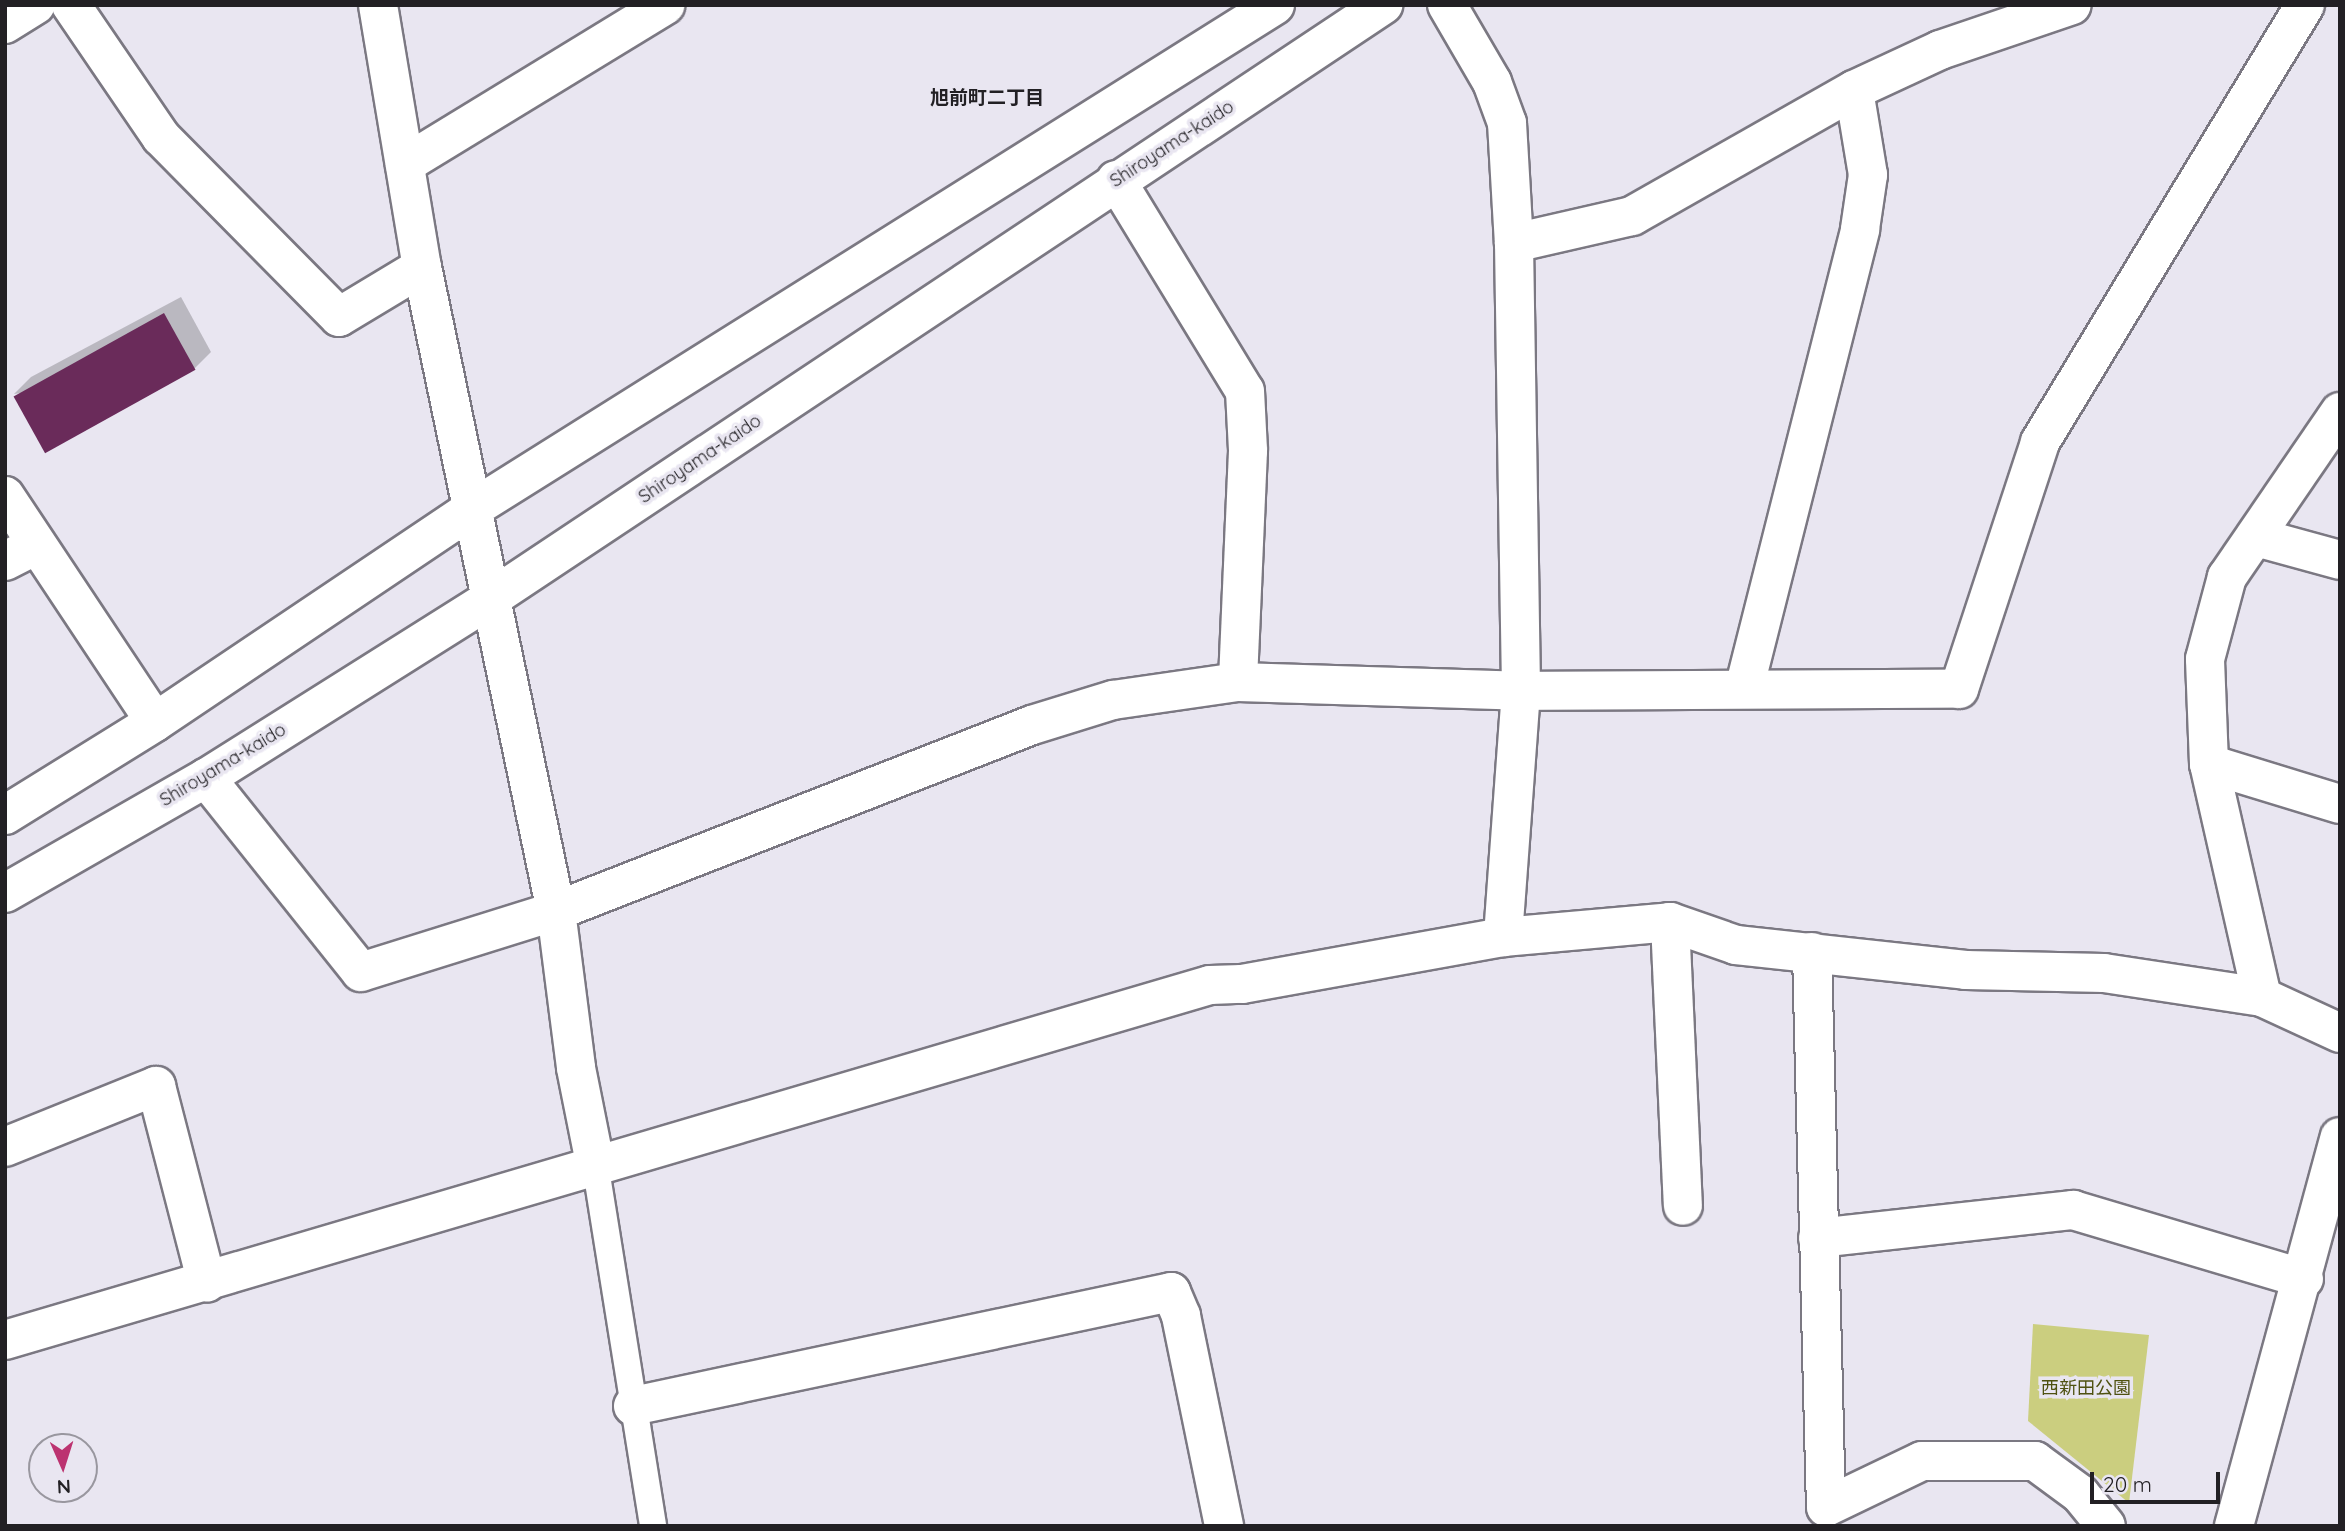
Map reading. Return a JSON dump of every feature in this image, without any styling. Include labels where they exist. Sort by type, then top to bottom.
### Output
[{"type":"street","points":[[5,24],[36,5]]},
{"type":"street","points":[[71,5],[161,137],[339,317],[422,267]]},
{"type":"street","points":[[378,5],[422,267],[556,911],[576,1068],[596,1164]]},
{"type":"street","points":[[405,164],[665,5]]},
{"type":"street","points":[[5,816],[155,722],[472,509],[1275,5]]},
{"type":"street","name":"Shiroyama-kaido","points":[[5,893],[206,778],[490,599],[1382,5]]},
{"type":"street","points":[[1447,5],[1492,82],[1507,123],[1514,243],[1521,691],[1503,937]]},
{"type":"street","points":[[1514,243],[1632,216],[1854,90],[1940,50],[2072,5]]},
{"type":"street","points":[[206,778],[361,972],[556,911],[1032,725],[1113,700],[1238,682],[1521,691],[1959,689],[2040,442],[2305,5]]},
{"type":"street","points":[[1744,689],[1860,229],[1868,175],[1854,90]]},
{"type":"street","points":[[1116,180],[1245,391],[1248,451],[1238,682]]},
{"type":"street","points":[[2262,997],[2209,764],[2205,659],[2227,577],[2340,412]]},
{"type":"street","points":[[5,496],[20,553],[155,722]]},
{"type":"street","points":[[2256,537],[2340,560]]},
{"type":"street","points":[[2209,764],[2340,804]]},
{"type":"street","points":[[1670,922],[1683,1206]]},
{"type":"street","points":[[5,1340],[207,1283],[596,1164],[1210,985],[1242,984],[1503,937],[1670,922],[1736,945],[1966,970],[2104,973],[2262,997],[2340,1033]]},
{"type":"street","points":[[1812,952],[1826,1507],[1922,1461],[2035,1461],[2080,1494],[2106,1526]]},
{"type":"street","points":[[5,1147],[156,1086],[207,1283]]},
{"type":"street","points":[[2234,1526],[2304,1279],[2340,1137]]},
{"type":"street","points":[[1818,1238],[2073,1210],[2304,1279]]},
{"type":"street","points":[[632,1406],[1171,1292],[1181,1316],[1224,1526]]},
{"type":"lane","points":[[596,1164],[653,1526]]},
{"type":"green space","name":"西新田公園","points":[[2033,1324],[2149,1335],[2129,1503],[2028,1421]]},
{"type":"building","points":[[164,313],[196,370],[45,453],[14,396]]},
{"type":"district","name":"旭前町二丁目","points":[[987,98]]}]
